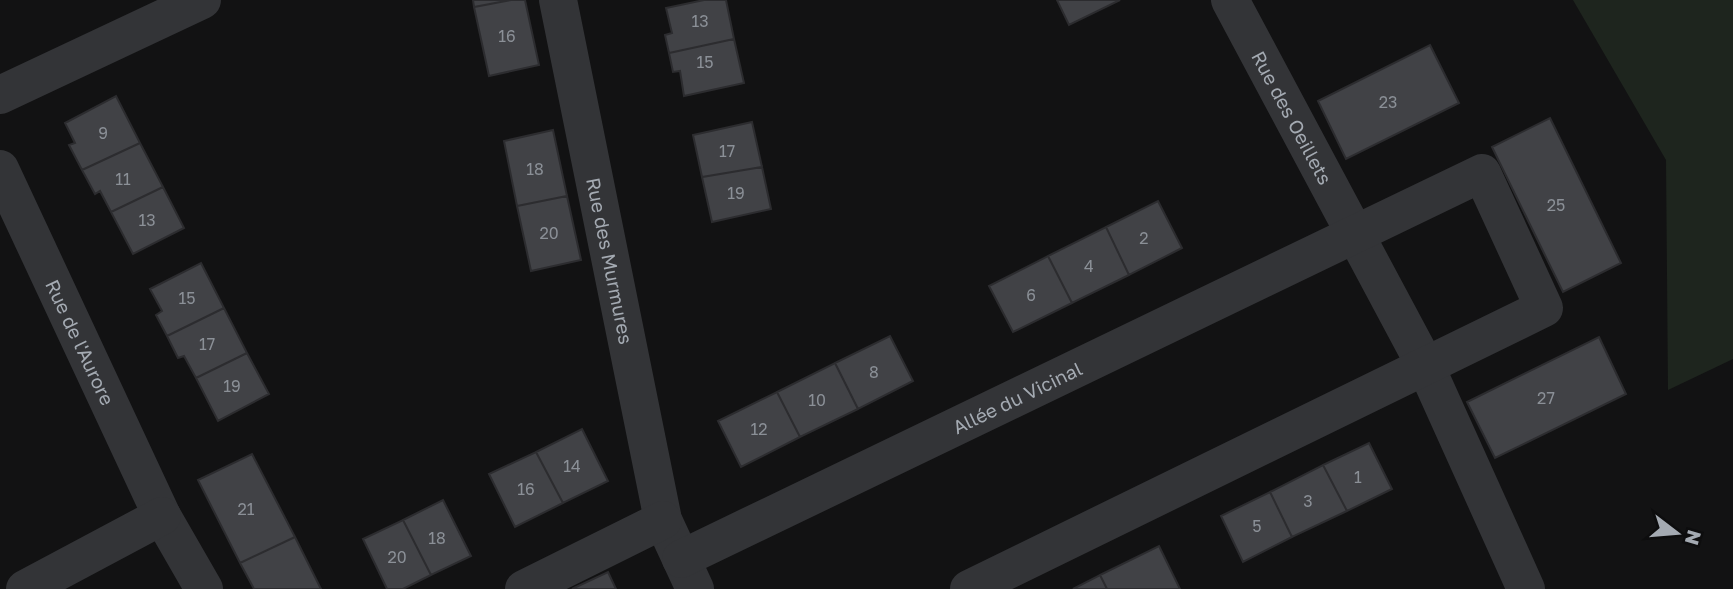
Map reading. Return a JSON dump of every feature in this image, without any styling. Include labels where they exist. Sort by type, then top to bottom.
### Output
[{"type":"street","points":[[0,95],[202,0]]},
{"type":"street","name":"Rue des Murmures","points":[[558,0],[663,520]]},
{"type":"street","name":"Rue des Oeillets","points":[[1230,0],[1424,365],[1526,589]]},
{"type":"street","name":"Rue de l'Aurore","points":[[0,169],[162,516],[204,589]]},
{"type":"street","points":[[969,589],[1544,308],[1482,173],[1354,235]]},
{"type":"street","name":"Allée du Vicinal","points":[[663,520],[688,574],[1354,235]]},
{"type":"street","points":[[25,589],[162,516]]},
{"type":"street","points":[[524,589],[663,520]]},
{"type":"shaded area","points":[[1573,0],[1733,0],[1733,359],[1668,390],[1666,160]]},
{"type":"building","points":[[473,0],[511,0],[474,7]]},
{"type":"building","points":[[525,0],[539,65],[489,76],[474,7]]},
{"type":"building","points":[[704,0],[726,0],[734,39],[669,53],[665,35],[672,33],[666,8]]},
{"type":"building","points":[[1057,0],[1120,0],[1069,25]]},
{"type":"building","points":[[734,39],[744,83],[684,96],[680,71],[673,72],[669,53]]},
{"type":"building","points":[[1430,45],[1459,103],[1346,159],[1318,101]]},
{"type":"building","points":[[116,96],[140,143],[82,170],[69,145],[75,143],[65,123]]},
{"type":"building","points":[[1550,118],[1621,263],[1563,292],[1492,147]]},
{"type":"building","points":[[752,122],[762,167],[702,177],[693,135]]},
{"type":"building","points":[[553,130],[567,196],[517,206],[504,141]]},
{"type":"building","points":[[140,143],[163,187],[111,212],[100,191],[95,194],[82,170]]},
{"type":"building","points":[[762,167],[771,209],[712,222],[702,177]]},
{"type":"building","points":[[163,187],[184,228],[133,254],[111,212]]},
{"type":"building","points":[[567,196],[581,260],[531,271],[517,206]]},
{"type":"building","points":[[1158,201],[1182,248],[1129,275],[1106,227]]},
{"type":"building","points":[[1106,227],[1129,275],[1072,303],[1048,256]]},
{"type":"building","points":[[1048,256],[1072,303],[1013,332],[989,286]]},
{"type":"building","points":[[201,263],[224,308],[167,336],[156,315],[162,311],[150,289]]},
{"type":"building","points":[[224,308],[247,353],[196,378],[184,356],[178,358],[167,336]]},
{"type":"building","points":[[890,336],[913,381],[858,409],[835,363]]},
{"type":"building","points":[[1599,337],[1626,394],[1495,458],[1467,402]]},
{"type":"building","points":[[247,353],[269,394],[218,421],[196,378]]},
{"type":"building","points":[[835,363],[858,409],[800,437],[777,392]]},
{"type":"building","points":[[777,392],[800,437],[741,467],[718,421]]},
{"type":"building","points":[[582,429],[608,481],[563,503],[536,452]]},
{"type":"building","points":[[1369,443],[1392,489],[1347,511],[1323,465]]},
{"type":"building","points":[[536,452],[563,503],[515,527],[489,474]]},
{"type":"building","points":[[252,454],[295,537],[240,563],[198,480]]},
{"type":"building","points":[[1323,465],[1347,511],[1292,537],[1270,492]]},
{"type":"building","points":[[1270,492],[1292,537],[1243,562],[1221,516]]},
{"type":"building","points":[[443,500],[471,556],[431,575],[403,520]]},
{"type":"building","points":[[403,520],[431,575],[403,589],[387,589],[363,539]]},
{"type":"building","points":[[295,537],[321,589],[254,589],[240,563]]},
{"type":"building","points":[[1159,546],[1180,589],[1107,589],[1100,575]]},
{"type":"building","points":[[608,572],[616,589],[572,589]]},
{"type":"building","points":[[1100,575],[1107,589],[1073,589]]}]
